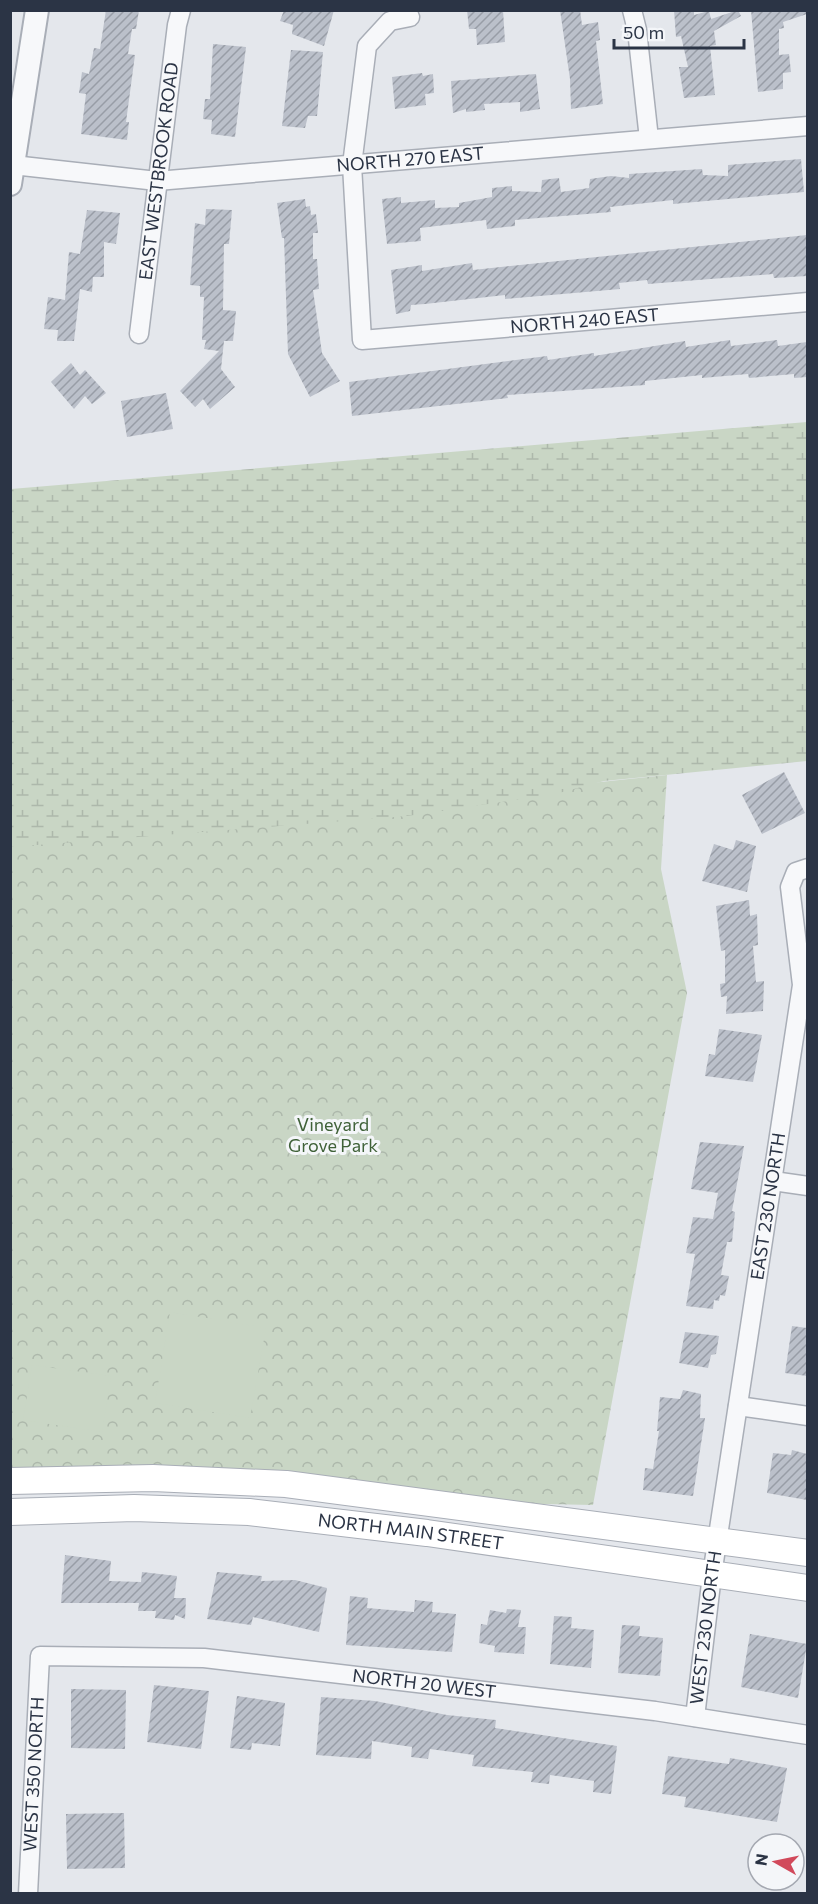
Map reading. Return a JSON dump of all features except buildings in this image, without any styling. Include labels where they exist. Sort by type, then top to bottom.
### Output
[{"type":"main road","name":"NORTH MAIN STREET","points":[[10,1481],[153,1478],[286,1484],[807,1553]]},
{"type":"main road","name":"NORTH MAIN STREET","points":[[10,1512],[134,1508],[249,1512],[427,1533],[807,1588]]},
{"type":"street","points":[[11,171],[37,10]]},
{"type":"street","name":"EAST WESTBROOK ROAD","points":[[139,334],[177,25],[181,10]]},
{"type":"street","points":[[632,10],[637,30],[649,140]]},
{"type":"street","points":[[352,165],[367,46],[390,21],[410,17]]},
{"type":"street","name":"NORTH 270 EAST","points":[[11,171],[158,181],[807,126]]},
{"type":"street","name":"NORTH 240 EAST","points":[[352,165],[362,340],[807,302]]},
{"type":"street","name":"EAST 230 NORTH","points":[[718,1540],[802,985],[790,887],[802,870]]},
{"type":"street","points":[[773,1181],[807,1186]]},
{"type":"street","points":[[738,1406],[807,1416]]},
{"type":"street","name":"WEST 230 NORTH","points":[[695,1717],[718,1540]]},
{"type":"street","name":"NORTH 20 WEST","points":[[40,1656],[204,1658],[695,1717],[807,1735]]},
{"type":"street","name":"WEST 350 NORTH","points":[[28,1893],[40,1656]]},
{"type":"green space","points":[[807,422],[807,761],[604,781],[555,794],[407,816],[11,847],[11,489]]},
{"type":"green space","name":"Vineyard Grove Park","points":[[667,775],[661,869],[687,993],[593,1505],[496,1503],[159,1466],[11,1468],[11,844]]},
{"type":"green space","points":[[170,1312],[266,1328],[250,1418],[155,1403]]},
{"type":"green space","points":[[32,1365],[111,1376],[102,1432],[23,1420]]}]
